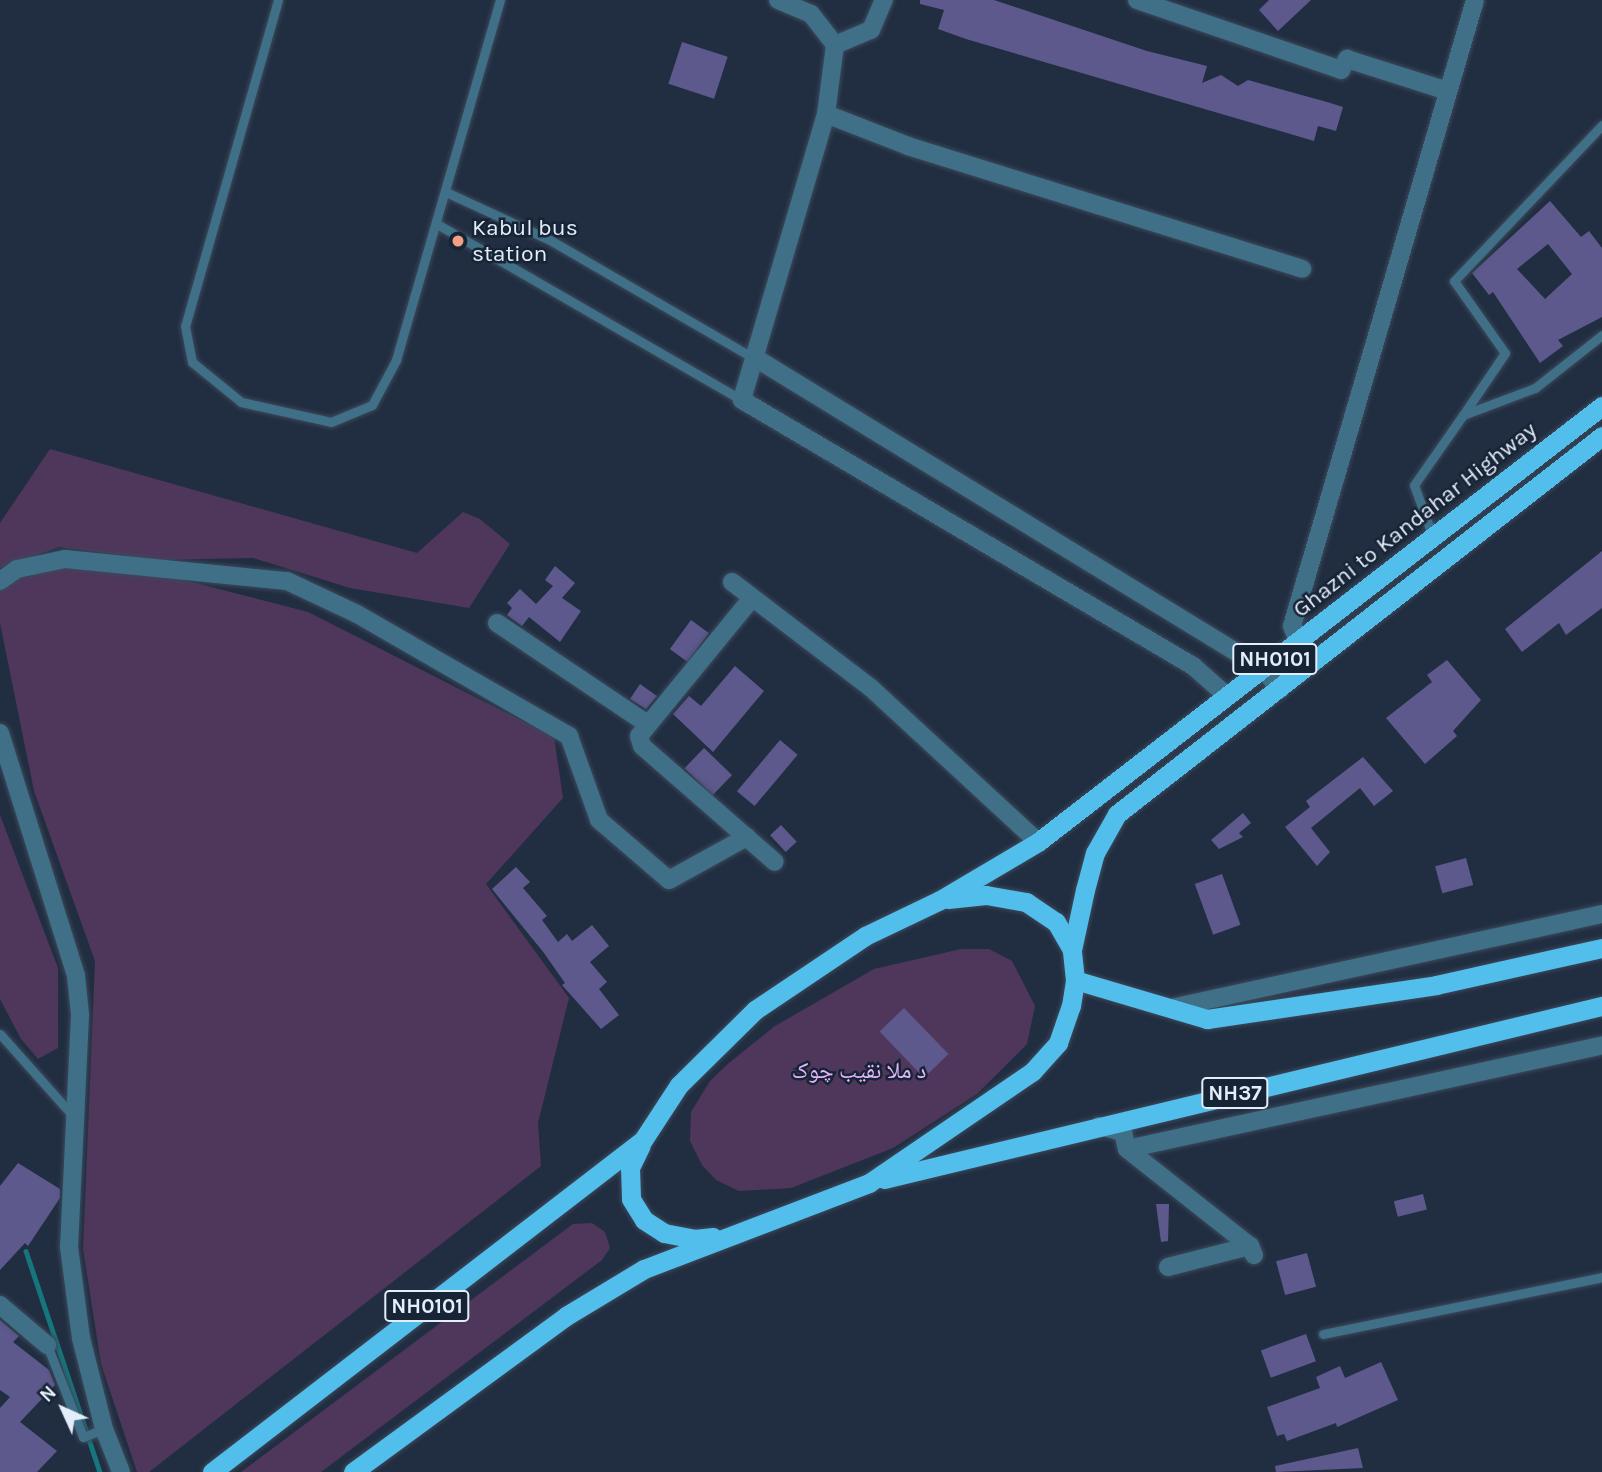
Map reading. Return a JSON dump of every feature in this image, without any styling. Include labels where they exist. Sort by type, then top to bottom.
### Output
[{"type":"highway","name":"Ghazni to Kandahar Highway","points":[[940,900],[1038,842],[1602,407]]},
{"type":"highway","name":"Ghazni to Kandahar Highway","points":[[352,1472],[566,1316],[644,1269],[869,1183],[1032,1072],[1058,1043],[1075,980],[1072,950],[1095,853],[1117,814],[1602,436]]},
{"type":"highway","name":"Ghazni to Kandahar Highway","points":[[940,900],[986,895],[1026,902],[1056,922],[1072,950]]},
{"type":"highway","name":"NH0101","points":[[212,1472],[643,1140],[679,1085],[755,1010],[865,936],[940,900]]},
{"type":"highway","points":[[1075,980],[1207,1019],[1436,985],[1602,948]]},
{"type":"highway","name":"NH37","points":[[869,1183],[1602,1006]]},
{"type":"highway","name":"Ghazni to Kandahar Highway","points":[[643,1140],[630,1179],[631,1199],[644,1220],[664,1233],[694,1239],[730,1236]]},
{"type":"street","points":[[778,0],[811,14],[835,45],[826,114],[757,359],[742,400],[1193,666],[1227,696]]},
{"type":"street","points":[[835,45],[871,30],[884,0]]},
{"type":"street","points":[[1137,0],[1341,70],[1347,59],[1448,91]]},
{"type":"street","points":[[1298,641],[1292,626],[1475,0]]},
{"type":"street","points":[[826,114],[908,146],[1302,269]]},
{"type":"street","points":[[757,359],[1262,668],[1280,689]]},
{"type":"street","points":[[0,581],[17,569],[65,559],[287,581],[357,614],[569,736],[600,820],[670,880],[747,837]]},
{"type":"street","points":[[732,582],[871,688],[1038,842]]},
{"type":"street","points":[[752,598],[646,723],[639,736],[642,746],[775,862]]},
{"type":"street","points":[[497,623],[646,723]]},
{"type":"street","points":[[0,733],[76,976],[80,1015],[69,1247],[81,1338],[100,1431],[121,1472]]},
{"type":"street","points":[[1171,1008],[1602,915]]},
{"type":"street","points":[[1127,1149],[1602,1045]]},
{"type":"street","points":[[1099,1126],[1123,1132],[1127,1149],[1252,1251],[1168,1267]]},
{"type":"street","points":[[0,1305],[47,1345]]},
{"type":"lane","points":[[278,0],[185,326],[192,362],[241,402],[331,422],[372,405],[396,360],[500,0]]},
{"type":"lane","points":[[1434,539],[1414,485],[1505,353],[1454,281],[1602,125]]},
{"type":"lane","points":[[446,192],[550,240],[757,359]]},
{"type":"lane","points":[[437,224],[742,400]]},
{"type":"lane","points":[[1464,415],[1535,388],[1602,335]]},
{"type":"lane","points":[[0,1034],[75,1119]]},
{"type":"lane","points":[[1323,1334],[1602,1277]]},
{"type":"lane","points":[[47,1345],[83,1437],[100,1431]]},
{"type":"green space","points":[[50,449],[417,553],[463,512],[480,519],[510,544],[469,608],[350,588],[253,558],[157,560],[59,547],[0,568],[0,523]]},
{"type":"green space","points":[[32,567],[149,571],[308,612],[554,737],[563,798],[486,884],[569,998],[538,1123],[541,1166],[149,1472],[137,1472],[101,1364],[83,1249],[95,961],[34,791],[0,623],[0,588]]},
{"type":"green space","points":[[0,815],[58,968],[58,1048],[38,1059],[21,1039],[0,999]]},
{"type":"green space","name":"د ملا نقيب چوک","points":[[961,949],[989,949],[1012,961],[1035,1006],[1027,1044],[977,1094],[893,1148],[791,1188],[739,1191],[716,1180],[702,1165],[690,1141],[691,1112],[710,1081],[729,1063],[775,1026],[874,969]]},
{"type":"green space","points":[[592,1223],[605,1232],[610,1248],[602,1260],[321,1472],[241,1472],[573,1224]]},
{"type":"building","points":[[920,0],[994,0],[1147,51],[1207,66],[1202,83],[1221,75],[1238,86],[1248,80],[1343,107],[1336,131],[1318,126],[1314,141],[938,29],[944,10],[920,4]]},
{"type":"building","points":[[1269,0],[1311,0],[1278,31],[1259,10]]},
{"type":"building","points":[[682,42],[728,57],[714,99],[668,84]]},
{"type":"building","points":[[1550,201],[1581,237],[1589,231],[1602,248],[1602,317],[1558,340],[1563,346],[1540,363],[1493,292],[1489,295],[1472,273]],"holes":[[[1548,244],[1572,274],[1545,299],[1517,269]]]},
{"type":"building","points":[[1602,551],[1602,608],[1566,635],[1559,623],[1522,652],[1505,629]]},
{"type":"building","points":[[555,566],[575,583],[562,598],[581,611],[560,642],[529,617],[522,626],[507,615],[512,608],[507,603],[520,589],[536,604],[553,586],[545,580]]},
{"type":"building","points":[[691,620],[709,633],[688,662],[670,649]]},
{"type":"building","points":[[1447,660],[1481,700],[1453,731],[1457,736],[1425,764],[1386,718],[1432,682],[1427,675]]},
{"type":"building","points":[[735,666],[764,691],[713,752],[673,714],[689,696],[701,706]]},
{"type":"building","points":[[640,684],[657,696],[646,709],[630,699]]},
{"type":"building","points":[[780,740],[798,755],[755,806],[737,791]]},
{"type":"building","points":[[704,748],[732,775],[713,795],[685,768]]},
{"type":"building","points":[[1363,757],[1393,791],[1374,806],[1360,788],[1311,828],[1330,852],[1317,866],[1285,827],[1310,807],[1306,801]]},
{"type":"building","points":[[1243,813],[1251,823],[1239,833],[1243,837],[1219,849],[1211,840]]},
{"type":"building","points":[[781,825],[797,842],[786,852],[770,835]]},
{"type":"building","points":[[1466,858],[1473,885],[1442,893],[1435,866]]},
{"type":"building","points":[[516,867],[530,882],[523,888],[547,916],[542,920],[558,942],[567,934],[572,941],[592,925],[609,946],[590,962],[607,982],[599,989],[619,1015],[601,1029],[562,985],[565,983],[544,953],[492,889]]},
{"type":"building","points":[[1222,874],[1240,925],[1213,935],[1195,884]]},
{"type":"building","points":[[904,1008],[948,1054],[924,1078],[880,1032]]},
{"type":"building","points":[[18,1163],[60,1189],[60,1198],[28,1246],[25,1243],[0,1270],[0,1186]]},
{"type":"building","points":[[1423,1194],[1427,1210],[1398,1217],[1394,1201]]},
{"type":"building","points":[[1156,1204],[1169,1204],[1168,1241],[1161,1242]]},
{"type":"building","points":[[1307,1253],[1316,1287],[1285,1295],[1276,1261]]},
{"type":"building","points":[[0,1320],[19,1336],[13,1342],[49,1370],[55,1385],[20,1422],[57,1451],[37,1472],[0,1472],[0,1408],[10,1397],[0,1390]]},
{"type":"building","points":[[1306,1334],[1316,1361],[1271,1378],[1261,1350]]},
{"type":"building","points":[[1381,1362],[1398,1400],[1337,1427],[1336,1423],[1287,1441],[1284,1434],[1277,1436],[1267,1407],[1320,1388],[1316,1377],[1340,1366],[1345,1378]]},
{"type":"building","points":[[1358,1448],[1363,1468],[1276,1472],[1275,1466]]},
{"type":"waterway","points":[[26,1251],[100,1472]]},
{"type":"place","name":"Kabul bus station","points":[[458,241]]}]
